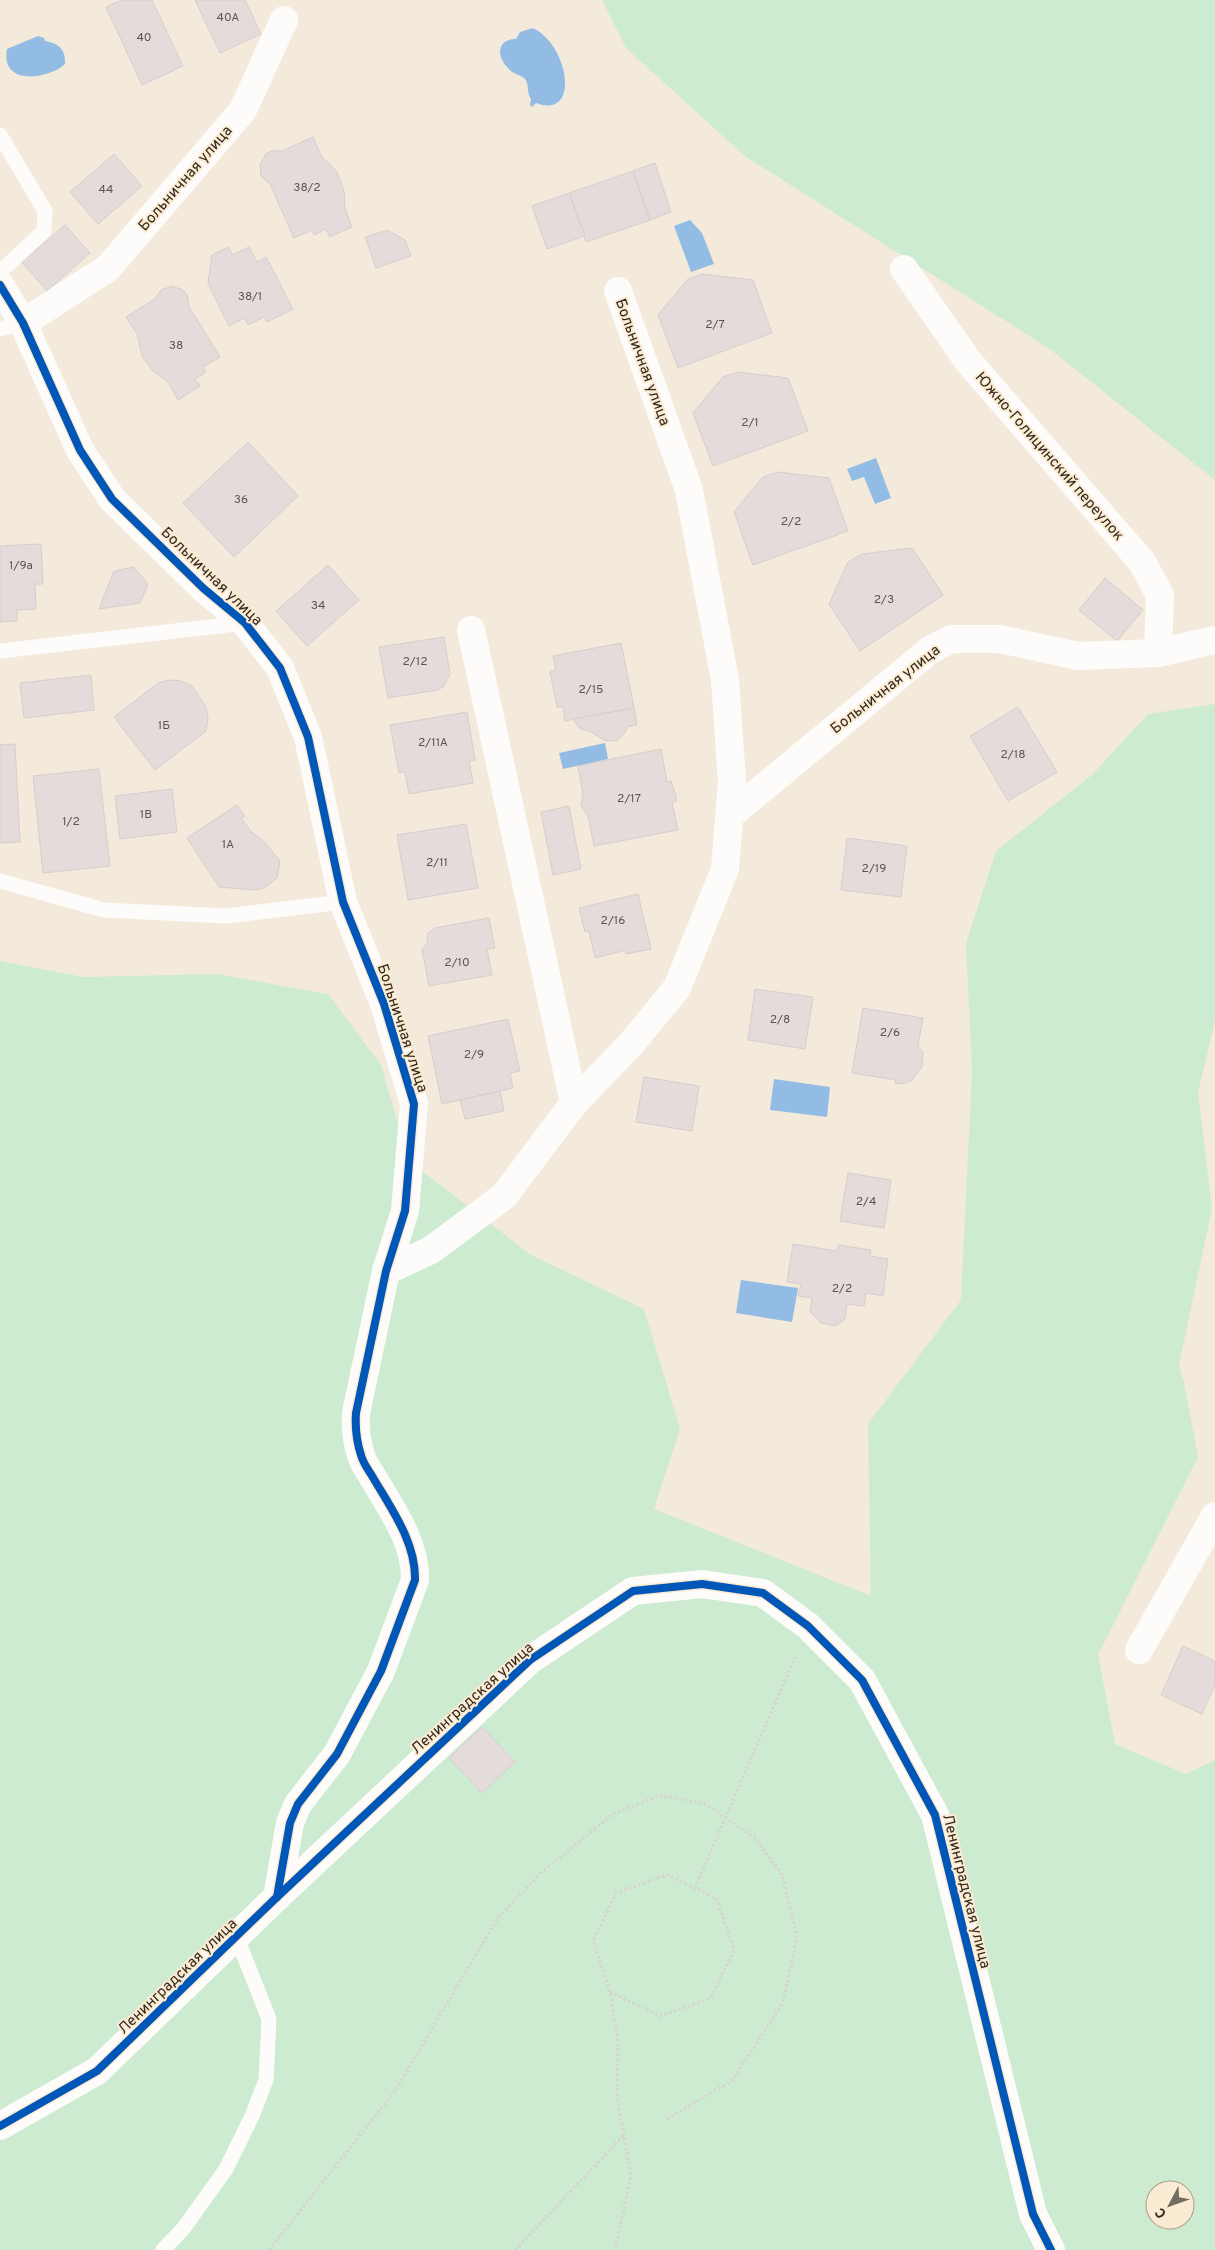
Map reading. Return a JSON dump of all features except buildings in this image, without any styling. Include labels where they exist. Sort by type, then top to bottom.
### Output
[{"type":"street","name":"Больничная улица","points":[[12,326],[108,268],[243,110],[284,20]]},
{"type":"street","name":"Южно-Голицинский переулок","points":[[904,270],[968,362],[1142,562],[1160,595],[1158,653]]},
{"type":"street","name":"Больничная улица","points":[[0,285],[12,326],[80,450],[112,499],[203,588],[245,623],[280,668],[308,737],[343,902],[384,1004],[414,1104],[404,1211],[386,1271],[356,1413],[355,1432],[361,1457],[396,1517],[410,1547],[416,1565],[415,1580],[381,1670],[337,1754],[298,1804],[290,1823],[277,1897]]},
{"type":"street","name":"Больничная улица","points":[[386,1271],[431,1250],[504,1196],[574,1103],[631,1044],[678,988],[725,869],[732,782],[726,680],[689,490],[618,291]]},
{"type":"street","points":[[471,630],[574,1103]]},
{"type":"street","name":"Больничная улица","points":[[730,816],[930,650],[951,639],[1000,639],[1078,656],[1158,653],[1215,640]]},
{"type":"street","points":[[1139,1650],[1215,1516]]},
{"type":"street","name":"Ленинградская улица","points":[[0,2126],[97,2071],[237,1938],[277,1897],[530,1660],[632,1591],[702,1584],[763,1593],[808,1626],[862,1680],[935,1815],[1033,2214],[1051,2250]]},
{"type":"lane","points":[[0,135],[45,211],[44,230],[0,272]]},
{"type":"lane","name":"Больничная улица","points":[[0,651],[245,623]]},
{"type":"lane","points":[[0,881],[104,910],[226,916],[343,902]]},
{"type":"lane","points":[[163,2250],[183,2229],[226,2170],[252,2116],[266,2080],[269,2019],[237,1938]]},
{"type":"path","points":[[695,1888],[724,1816],[808,1626]]},
{"type":"path","points":[[269,2250],[395,2091],[497,1919],[541,1873],[613,1814],[660,1795],[705,1804],[754,1837],[782,1874],[797,1937],[783,2002],[732,2080],[665,2120]]},
{"type":"path","points":[[610,1992],[660,2016],[711,1998],[734,1949],[716,1898],[667,1874],[616,1893],[593,1941],[610,1992],[618,2043],[617,2098],[632,2176],[615,2250]]},
{"type":"path","points":[[515,2250],[624,2135]]},
{"type":"green space","points":[[602,0],[1215,0],[1215,480],[1047,347],[746,157],[626,48]]},
{"type":"green space","points":[[1215,704],[1215,1021],[1198,1092],[1212,1208],[1179,1365],[1198,1457],[1098,1655],[1115,1744],[1186,1774],[1215,1760],[1215,2250],[0,2250],[0,961],[83,977],[217,974],[328,994],[381,1065],[409,1161],[531,1255],[644,1309],[680,1429],[654,1509],[871,1596],[868,1424],[961,1300],[972,1071],[966,943],[996,851],[1092,775],[1148,714]]},
{"type":"water","points":[[533,28],[546,37],[555,50],[562,64],[565,79],[564,91],[559,101],[550,105],[536,103],[532,107],[530,105],[531,99],[526,80],[510,70],[504,63],[500,49],[505,42],[516,39],[520,32]]},
{"type":"water","points":[[38,36],[61,48],[65,64],[58,69],[38,76],[18,74],[11,69],[7,61],[7,49]]},
{"type":"water","points":[[690,220],[702,233],[714,264],[691,272],[674,226]]},
{"type":"water","points":[[876,458],[891,498],[875,504],[864,477],[852,481],[847,469]]},
{"type":"water","points":[[605,743],[608,759],[563,769],[559,753]]},
{"type":"water","points":[[774,1079],[830,1087],[827,1117],[770,1110]]},
{"type":"water","points":[[741,1280],[798,1288],[792,1322],[736,1313]]},
{"type":"cycle path","points":[[0,285],[23,323],[80,450],[112,499],[203,588],[245,623],[280,668],[308,737],[343,902],[384,1004],[414,1104],[405,1211],[386,1271],[356,1413],[356,1434],[363,1462],[396,1516],[408,1541],[412,1554],[415,1580],[381,1671],[337,1754],[298,1804],[290,1823],[277,1897]]},
{"type":"cycle path","points":[[0,2126],[97,2071],[277,1897],[530,1660],[633,1591],[702,1584],[763,1593],[808,1626],[862,1680],[935,1815],[1033,2214],[1051,2250]]}]
